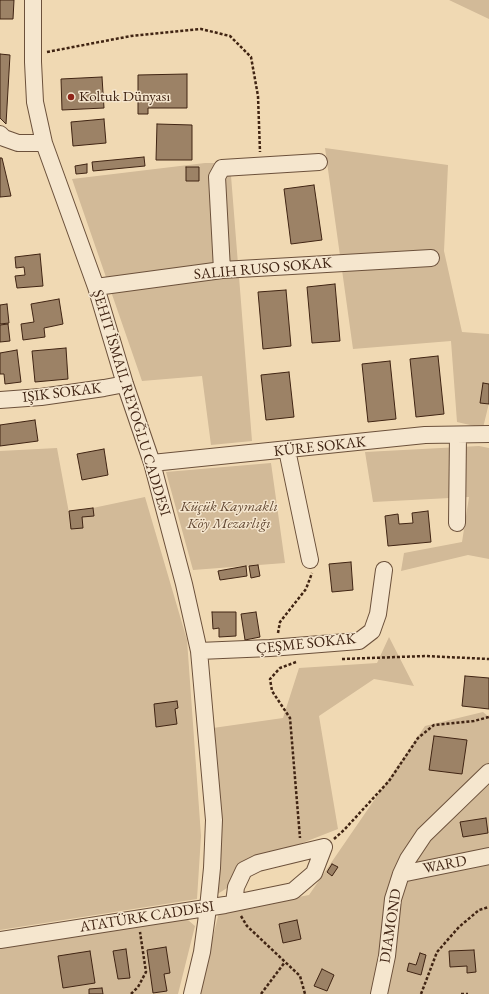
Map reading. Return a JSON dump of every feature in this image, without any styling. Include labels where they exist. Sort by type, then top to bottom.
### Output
[{"type":"street","name":"ŞEHIT İSMAIL REYOĞLU CADDESI","points":[[33,0],[35,102],[44,143],[96,288],[125,384],[152,463],[184,584],[199,651],[214,820],[208,908],[202,952],[192,994]]},
{"type":"street","points":[[0,134],[4,138],[18,143],[44,143]]},
{"type":"street","points":[[222,270],[217,177],[222,168],[319,162]]},
{"type":"street","name":"SALIH RUSO SOKAK","points":[[96,288],[222,270],[431,258]]},
{"type":"street","points":[[0,400],[41,397],[125,384]]},
{"type":"street","name":"KÜRE SOKAK","points":[[152,463],[425,435],[489,434]]},
{"type":"street","points":[[457,523],[458,435]]},
{"type":"street","points":[[287,450],[310,560]]},
{"type":"street","name":"ÇEŞME SOKAK","points":[[199,651],[277,648],[359,641],[372,631],[378,614],[384,570]]},
{"type":"street","name":"DIAMOND","points":[[379,994],[387,956],[393,900],[401,874],[415,846],[424,835],[489,772]]},
{"type":"street","points":[[234,903],[236,887],[244,870],[258,863],[324,847]]},
{"type":"street","name":"ATATÜRK CADDESI","points":[[0,940],[208,908],[293,891],[314,873],[324,847]]},
{"type":"street","name":"WARD","points":[[401,874],[489,856]]},
{"type":"path","points":[[33,55],[131,36],[201,29],[230,36],[250,57],[258,96],[260,165]]},
{"type":"path","points":[[277,648],[280,622],[306,589],[312,575],[310,560]]},
{"type":"path","points":[[341,659],[426,656],[489,658]]},
{"type":"path","points":[[301,852],[290,718],[272,691],[270,679],[280,668],[302,660]]},
{"type":"path","points":[[324,847],[344,830],[389,781],[418,738],[434,725],[474,721],[489,717]]},
{"type":"path","points":[[234,903],[248,926],[300,976],[305,994]]},
{"type":"path","points":[[421,994],[437,952],[459,927],[479,910],[489,907]]},
{"type":"path","points":[[132,994],[138,987],[146,972],[138,919]]},
{"type":"path","points":[[261,994],[285,962]]},
{"type":"path","points":[[461,994],[468,994]]},
{"type":"green space","points":[[449,0],[489,0],[489,19]]},
{"type":"green space","points":[[325,148],[448,165],[444,251],[462,332],[489,334],[489,403],[483,428],[457,422],[451,341],[353,349]]},
{"type":"green space","points":[[205,163],[230,163],[252,441],[211,445],[202,376],[142,381],[72,179]]},
{"type":"green space","points":[[479,446],[489,448],[489,559],[468,555],[401,571],[404,553],[462,542],[469,497],[373,502],[365,452]]},
{"type":"green space","points":[[57,448],[69,513],[145,497],[187,640],[201,836],[197,899],[0,930],[0,451]]},
{"type":"green space","name":"Küçük Kaymaklı Köy Mezarlığı","points":[[271,463],[285,563],[193,570],[166,472]]},
{"type":"green space","points":[[389,637],[414,686],[374,679],[319,716],[338,829],[292,847],[216,895],[213,728],[283,718],[299,668],[377,663]]},
{"type":"green space","points":[[483,712],[489,717],[489,994],[199,994],[219,912],[309,895],[425,726]]},
{"type":"green space","points":[[174,920],[188,920],[195,926],[178,994],[0,994],[0,947]]},
{"type":"building","points":[[0,0],[14,0],[13,19],[0,19]]},
{"type":"building","points":[[0,54],[10,55],[6,124],[0,118]]},
{"type":"building","points":[[187,74],[187,108],[148,108],[148,114],[138,114],[138,75]]},
{"type":"building","points":[[102,77],[104,108],[62,110],[61,79]]},
{"type":"building","points":[[104,119],[106,143],[73,146],[71,122]]},
{"type":"building","points":[[157,124],[192,125],[192,160],[156,160]]},
{"type":"building","points":[[144,157],[145,166],[93,171],[92,162]]},
{"type":"building","points":[[0,158],[2,158],[11,196],[0,197]]},
{"type":"building","points":[[87,164],[87,173],[76,174],[75,166]]},
{"type":"building","points":[[186,167],[199,167],[199,181],[186,181]]},
{"type":"building","points":[[314,185],[322,240],[291,244],[284,189]]},
{"type":"building","points":[[40,254],[43,286],[17,288],[15,276],[25,275],[24,267],[16,268],[15,257]]},
{"type":"building","points":[[335,284],[340,341],[312,343],[307,287]]},
{"type":"building","points":[[286,290],[291,346],[263,349],[258,292]]},
{"type":"building","points":[[59,299],[63,324],[44,328],[45,337],[23,340],[21,324],[34,322],[31,304]]},
{"type":"building","points":[[7,304],[9,323],[0,324],[0,305]]},
{"type":"building","points":[[8,324],[10,341],[0,342],[0,325]]},
{"type":"building","points":[[66,348],[68,379],[35,382],[32,351]]},
{"type":"building","points":[[17,350],[21,382],[5,384],[4,374],[0,374],[0,353]]},
{"type":"building","points":[[438,356],[444,414],[416,417],[410,359]]},
{"type":"building","points":[[390,361],[396,419],[368,422],[362,364]]},
{"type":"building","points":[[289,372],[294,417],[266,420],[261,375]]},
{"type":"building","points":[[483,383],[489,384],[489,404],[480,403]]},
{"type":"building","points":[[35,420],[38,441],[0,446],[0,425]]},
{"type":"building","points":[[104,449],[108,475],[82,480],[77,454]]},
{"type":"building","points":[[93,508],[94,516],[82,517],[83,528],[71,529],[69,511]]},
{"type":"building","points":[[428,511],[431,542],[388,546],[385,516],[398,514],[399,524],[413,523],[412,513]]},
{"type":"building","points":[[351,562],[353,590],[332,592],[329,564]]},
{"type":"building","points":[[258,565],[260,576],[251,578],[249,566]]},
{"type":"building","points":[[246,566],[247,576],[220,580],[218,571]]},
{"type":"building","points":[[212,612],[236,612],[236,636],[219,637],[219,628],[213,629]]},
{"type":"building","points":[[256,612],[260,637],[245,640],[241,614]]},
{"type":"building","points":[[465,676],[489,678],[489,709],[462,706]]},
{"type":"building","points":[[177,701],[178,708],[175,709],[177,724],[156,727],[154,704]]},
{"type":"building","points":[[434,736],[467,740],[462,774],[429,770]]},
{"type":"building","points":[[486,818],[488,833],[463,837],[460,822]]},
{"type":"building","points":[[332,864],[338,867],[332,876],[327,872]]},
{"type":"building","points":[[297,920],[301,939],[283,943],[279,924]]},
{"type":"building","points":[[166,947],[170,973],[164,974],[167,991],[153,993],[147,950]]},
{"type":"building","points":[[126,949],[130,978],[118,979],[113,951]]},
{"type":"building","points":[[474,950],[476,972],[467,973],[467,966],[450,967],[449,951]]},
{"type":"building","points":[[90,951],[95,983],[63,988],[58,956]]},
{"type":"building","points":[[420,953],[426,955],[421,975],[407,971],[409,963],[416,965]]},
{"type":"building","points":[[322,969],[334,975],[327,991],[314,986]]},
{"type":"building","points":[[102,988],[103,994],[89,994],[89,989]]},
{"type":"place","name":"Koltuk Dünyası","points":[[71,97]]}]
